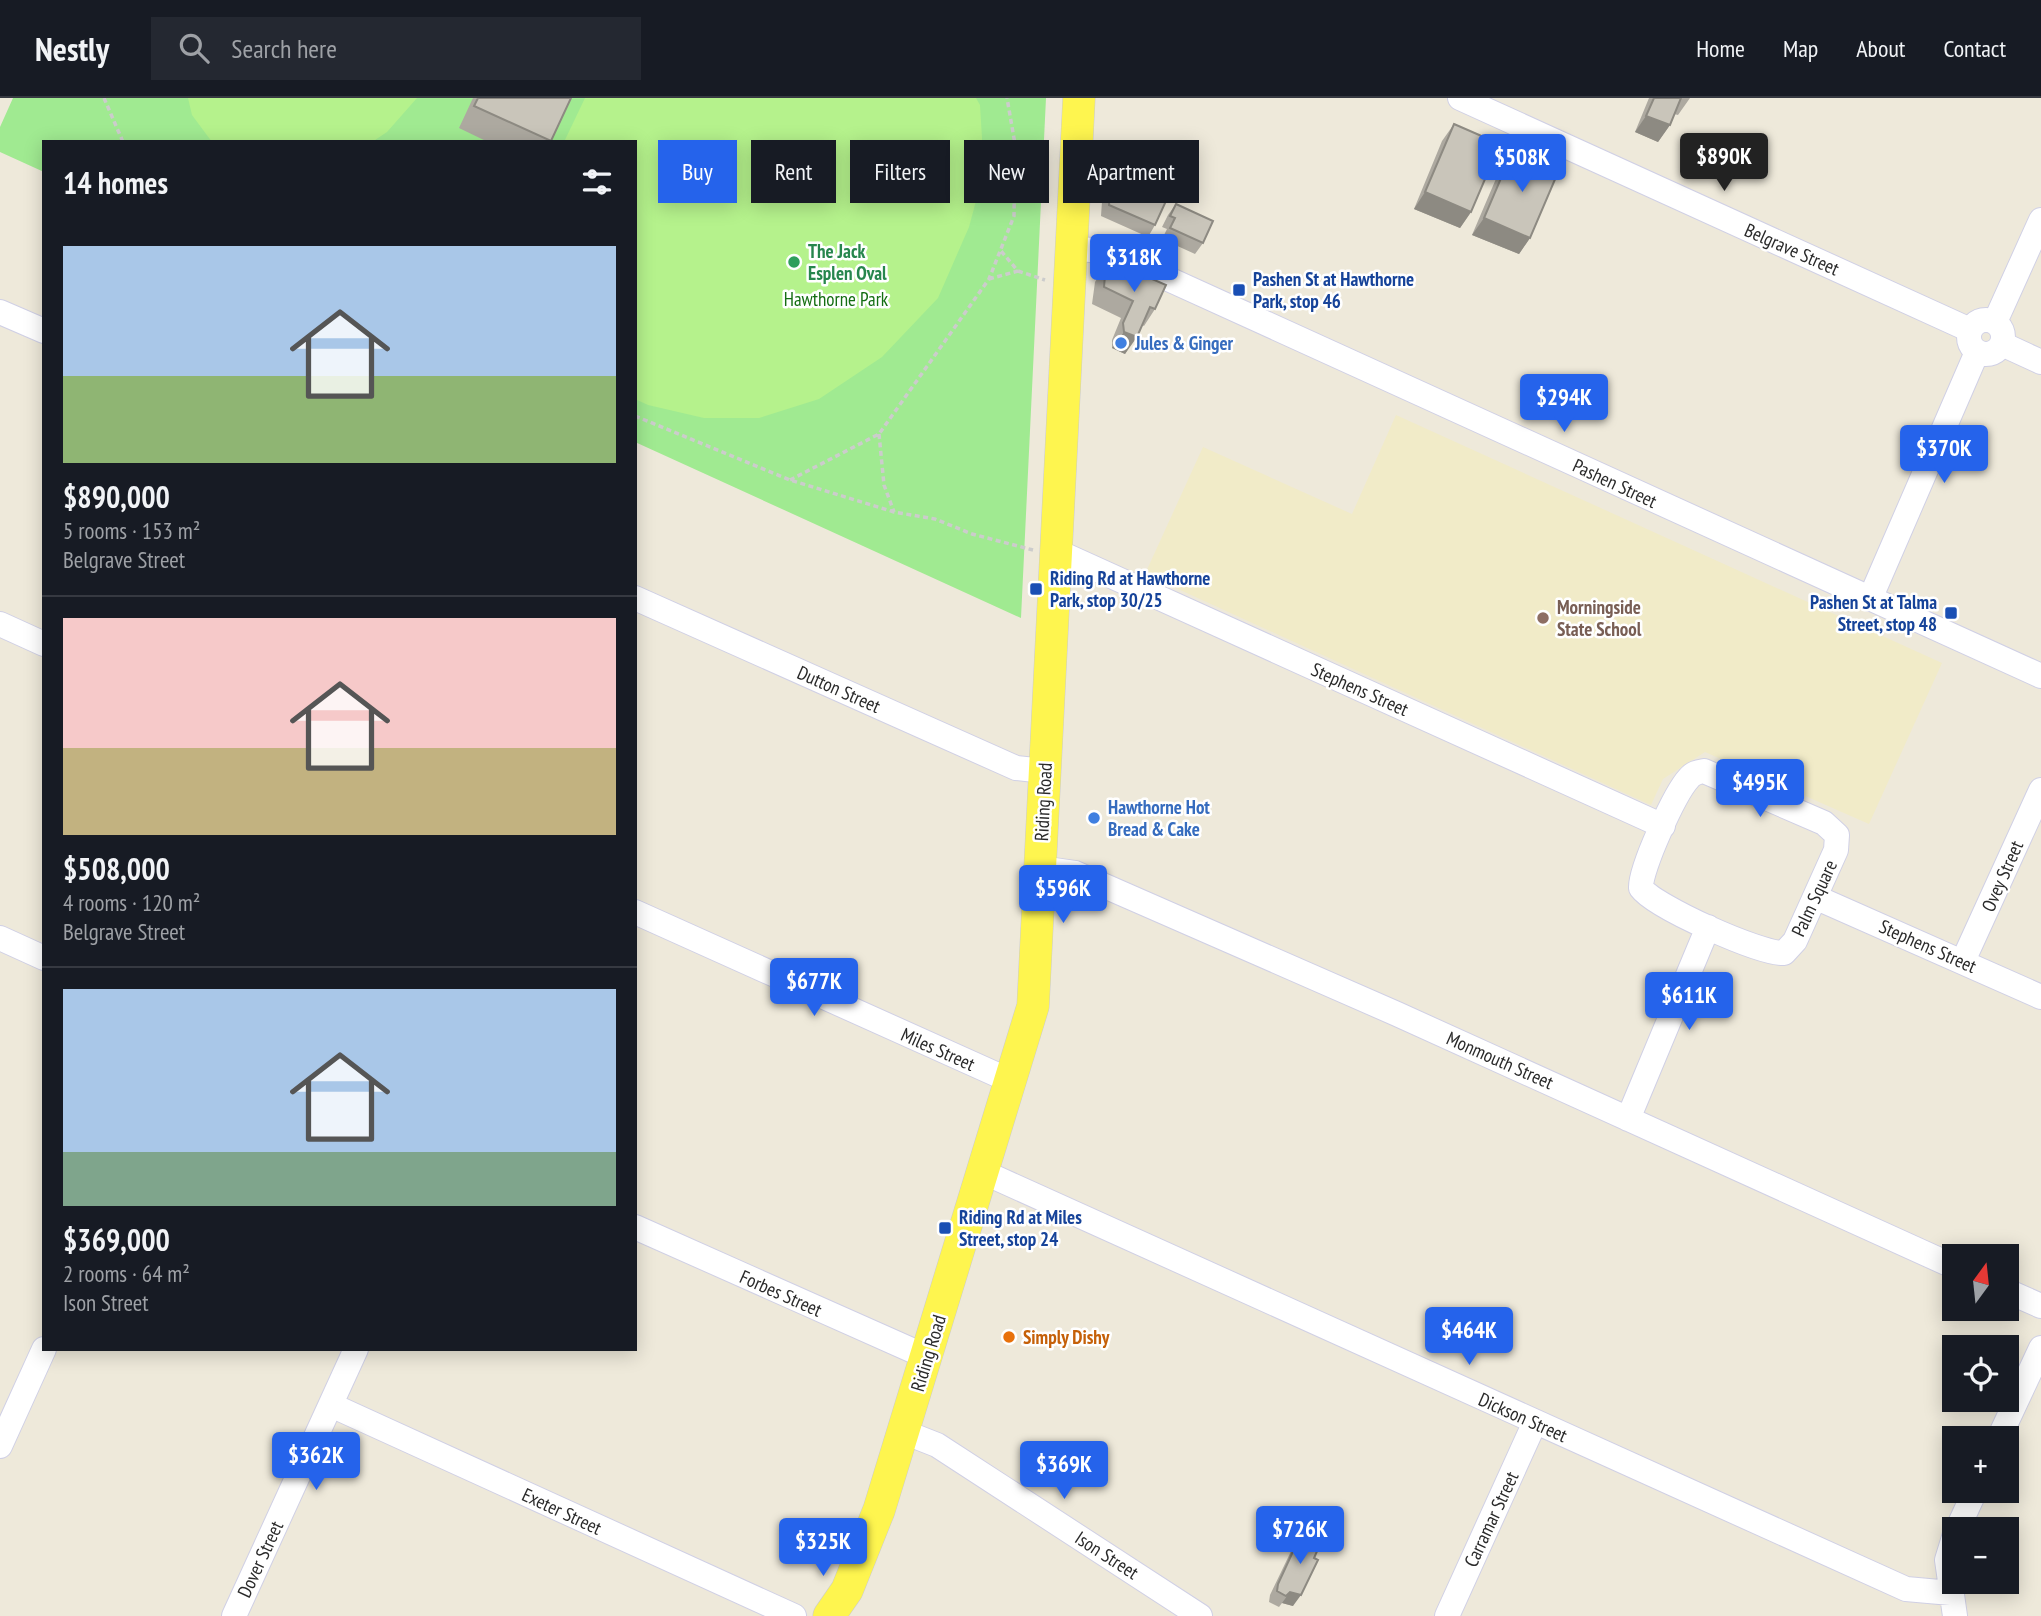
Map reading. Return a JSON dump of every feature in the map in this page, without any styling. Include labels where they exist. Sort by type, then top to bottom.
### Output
[{"type":"main road","name":"Riding Road","points":[[829,1616],[847,1590],[869,1539],[1012,1081],[1032,1006],[1079,98]]},
{"type":"main road","name":"Riding Road","points":[[808,1616],[835,1583],[857,1563]]},
{"type":"street","name":"Belgrave Street","points":[[1460,98],[1973,341]]},
{"type":"street","points":[[1870,598],[1973,341],[1994,353],[1998,333],[2041,220]]},
{"type":"street","name":"Pashen Street","points":[[1072,248],[1109,252],[2041,676]]},
{"type":"street","points":[[0,312],[42,330]]},
{"type":"street","points":[[1998,333],[2041,362]]},
{"type":"street","name":"Stephens Street","points":[[1056,551],[1663,826]]},
{"type":"street","name":"Dutton Street","points":[[637,599],[1016,768],[1044,771]]},
{"type":"street","points":[[0,624],[42,643]]},
{"type":"street","name":"Palm Square","points":[[1704,771],[1824,824],[1837,835],[1839,842],[1795,941],[1784,953],[1764,951],[1708,927],[1658,903],[1641,888],[1643,869],[1663,826],[1685,784],[1696,772],[1704,771]]},
{"type":"street","name":"Ovey Street","points":[[1963,961],[2041,790]]},
{"type":"street","name":"Monmouth Street","points":[[1040,868],[1075,873],[1942,1261]]},
{"type":"street","name":"Stephens Street","points":[[1815,897],[2041,997]]},
{"type":"street","name":"Miles Street","points":[[637,913],[1012,1081]]},
{"type":"street","points":[[1628,1119],[1708,927]]},
{"type":"street","points":[[0,938],[42,957]]},
{"type":"street","name":"Dickson Street","points":[[983,1172],[1906,1589],[1953,1604]]},
{"type":"street","name":"Forbes Street","points":[[637,1228],[927,1357]]},
{"type":"street","points":[[2020,1297],[2041,1306]]},
{"type":"street","points":[[2005,1426],[2041,1348]]},
{"type":"street","points":[[0,1447],[43,1351]]},
{"type":"street","name":"Dover Street","points":[[234,1616],[355,1351]]},
{"type":"street","name":"Exeter Street","points":[[331,1405],[794,1616]]},
{"type":"street","name":"Carramar Street","points":[[1447,1616],[1535,1422]]},
{"type":"street","name":"Ison Street","points":[[904,1432],[937,1445],[1200,1616]]},
{"type":"path","points":[[104,98],[122,140]]},
{"type":"path","points":[[790,480],[878,434],[989,279],[1014,216],[1015,144],[1007,98]]},
{"type":"path","points":[[1001,251],[1018,271],[1045,280]]},
{"type":"path","points":[[989,279],[1018,271]]},
{"type":"path","points":[[637,417],[790,480],[894,512],[935,519],[972,534],[1028,550],[1056,551]]},
{"type":"path","points":[[878,434],[884,485],[894,512]]},
{"type":"shaded area","name":"Morningside State School","points":[[1396,415],[1942,663],[1869,824],[1705,752],[1663,779],[1651,805],[1145,574],[1203,447],[1352,514]]},
{"type":"green space","name":"Hawthorne Park","points":[[13,98],[1046,98],[1044,140],[964,140],[964,203],[1041,203],[1021,618],[637,443],[637,140],[42,140],[42,171],[0,152],[0,127]]},
{"type":"green space","points":[[188,98],[417,98],[387,132],[375,140],[211,140],[192,115]]},
{"type":"green space","name":"The Jack Esplen Oval","points":[[585,98],[976,98],[980,105],[982,140],[964,140],[964,203],[975,203],[969,227],[938,298],[882,357],[819,399],[759,418],[704,418],[637,400],[637,140],[565,140]]},
{"type":"building","points":[[478,98],[571,98],[551,140],[474,106]]},
{"type":"building","points":[[1654,98],[1681,98],[1670,125],[1646,116]]},
{"type":"building","points":[[1454,124],[1500,144],[1471,212],[1425,192]]},
{"type":"building","points":[[1513,150],[1559,170],[1530,238],[1484,218]]},
{"type":"building","points":[[1109,203],[1165,203],[1155,225]]},
{"type":"building","points":[[1176,204],[1213,221],[1203,243],[1170,228],[1175,218],[1170,216]]},
{"type":"building","points":[[1113,262],[1166,285],[1155,309],[1150,307],[1137,337],[1124,332],[1123,323],[1133,301],[1104,287],[1106,265]]},
{"type":"building","points":[[1302,1532],[1322,1540],[1314,1558],[1318,1560],[1301,1595],[1290,1592],[1286,1596],[1277,1591],[1278,1584]]},
{"type":"place","name":"The Jack Esplen Oval","points":[[794,262]]},
{"type":"place","name":"Pashen St at Hawthorne Park, stop 46","points":[[1239,290]]},
{"type":"place","name":"Jules & Ginger","points":[[1121,343]]},
{"type":"place","name":"Riding Rd at Hawthorne Park, stop 30/25","points":[[1036,589]]},
{"type":"place","name":"Pashen St at Talma Street, stop 48","points":[[1951,613]]},
{"type":"place","name":"Morningside State School","points":[[1543,618]]},
{"type":"place","name":"Hawthorne Hot Bread & Cake","points":[[1094,818]]},
{"type":"place","name":"Riding Rd at Miles Street, stop 24","points":[[945,1228]]},
{"type":"place","name":"Simply Dishy","points":[[1009,1337]]}]
